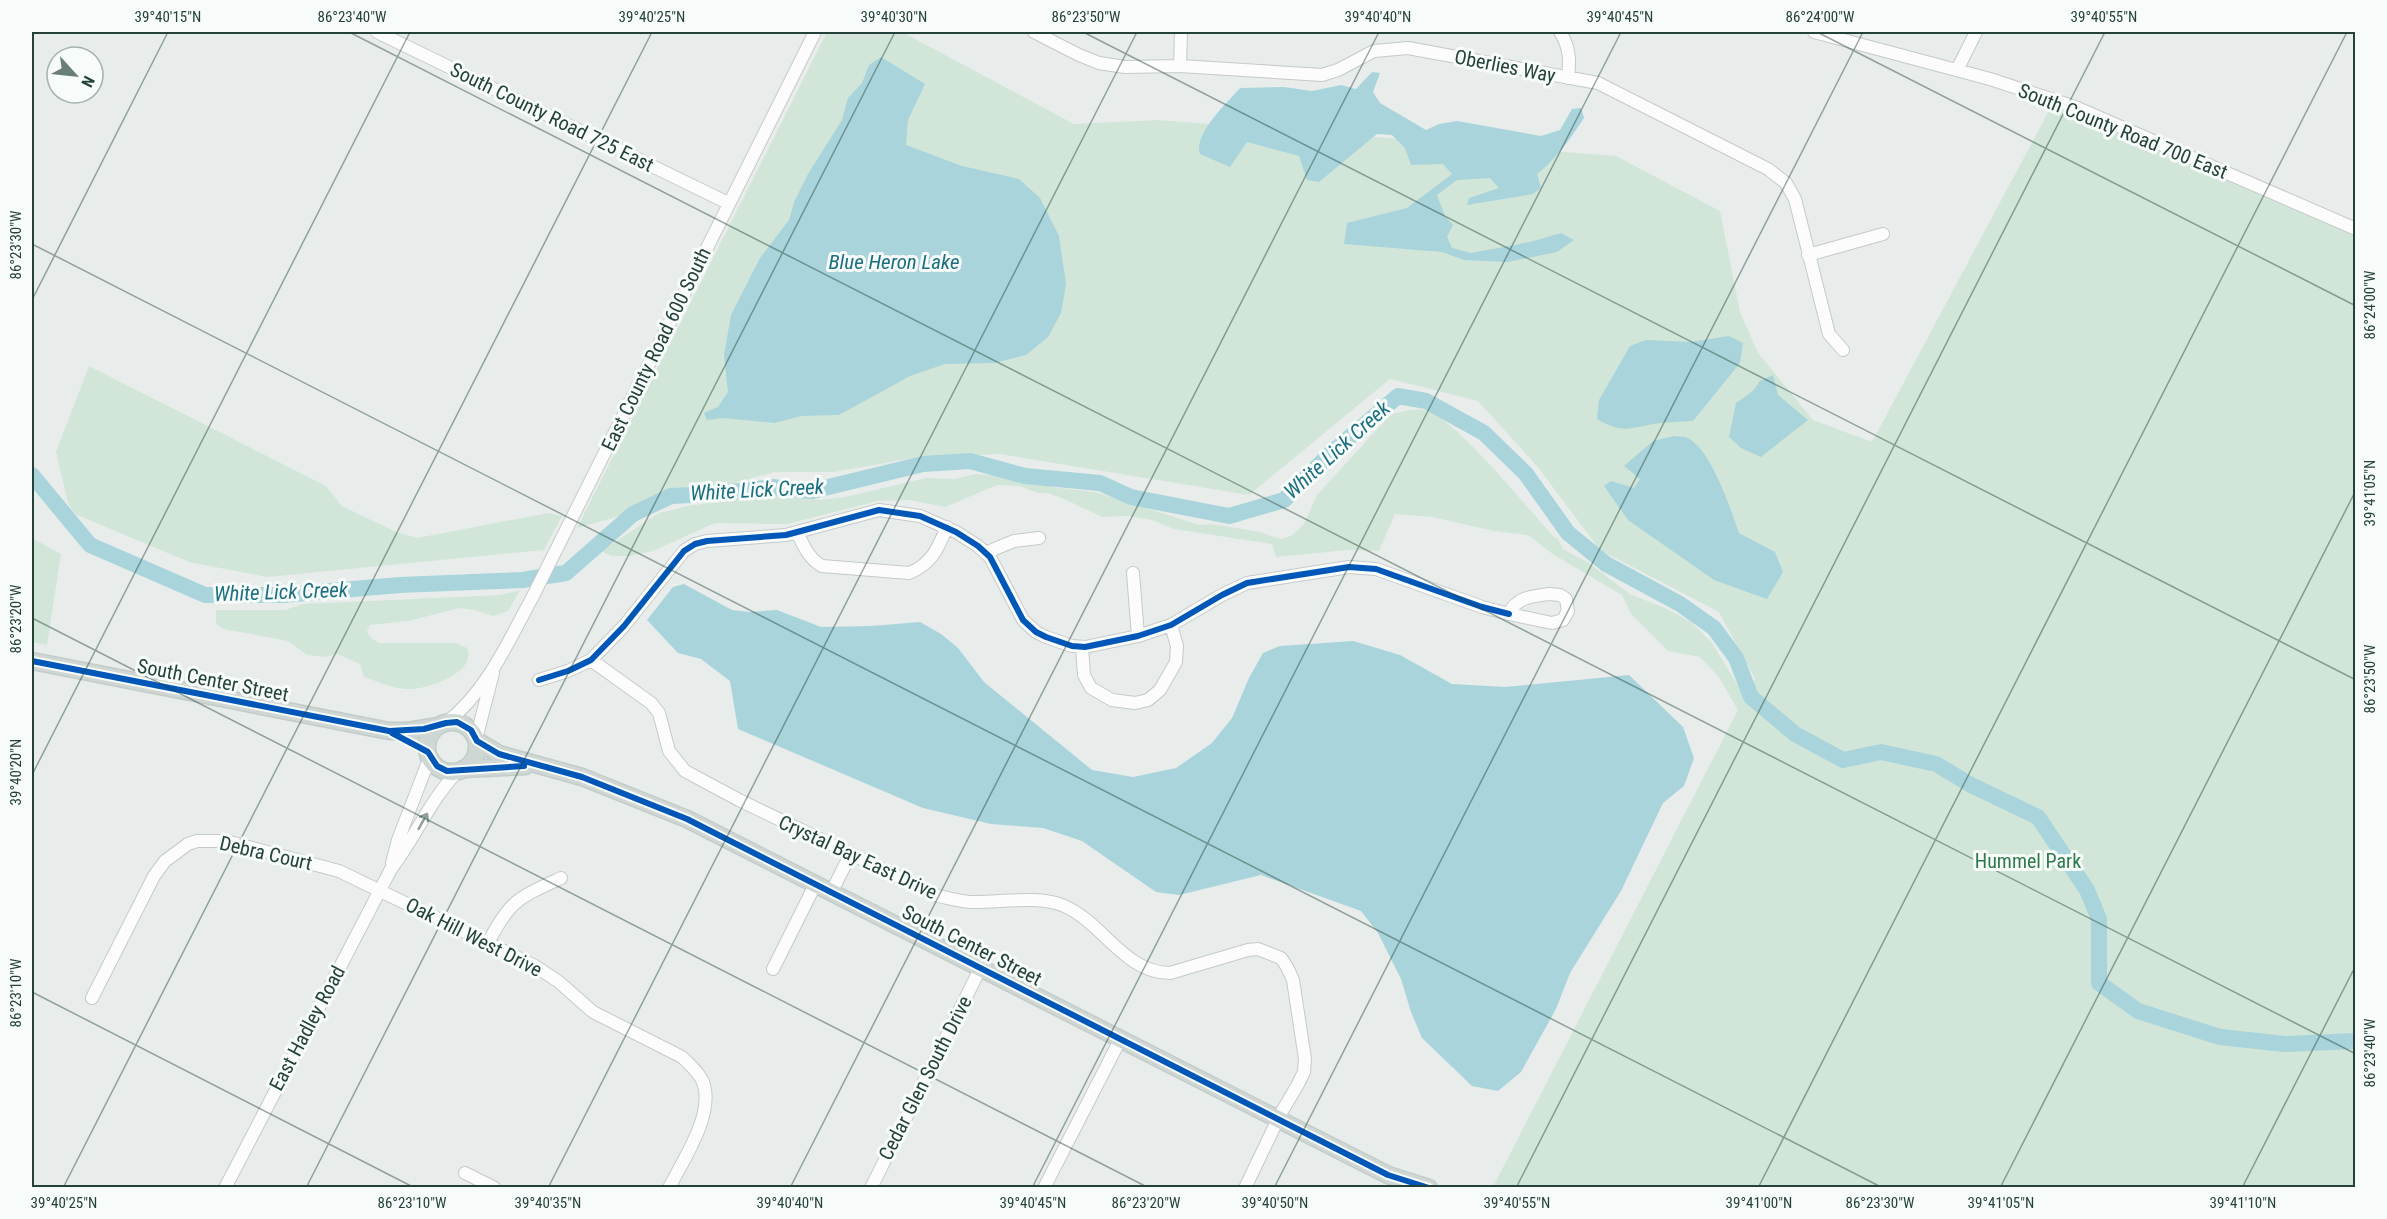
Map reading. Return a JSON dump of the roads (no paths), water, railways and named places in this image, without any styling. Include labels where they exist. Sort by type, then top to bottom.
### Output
[{"type":"main road","name":"South Center Street","points":[[32,661],[389,731],[408,731],[443,724]]},
{"type":"main road","points":[[457,722],[467,726],[476,740],[475,758],[461,770],[441,769],[429,755],[429,738],[443,724],[457,722]]},
{"type":"main road","name":"South Center Street","points":[[389,731],[429,755]]},
{"type":"main road","name":"South Center Street","points":[[476,740],[499,754],[582,777],[687,819],[1280,1120],[1401,1188]]},
{"type":"main road","name":"South Center Street","points":[[461,770],[533,765]]},
{"type":"main road","name":"South Center Street","points":[[1385,1181],[1429,1188]]},
{"type":"street","name":"South County Road 725 East","points":[[377,32],[728,203]]},
{"type":"street","name":"East County Road 600 South","points":[[443,724],[466,706],[495,666],[532,598],[815,32]]},
{"type":"street","name":"Oberlies Way","points":[[1034,32],[1099,63],[1125,67],[1180,66],[1322,75],[1338,70],[1374,51],[1408,48],[1598,83],[1768,169],[1786,183],[1795,199],[1829,334],[1843,350]]},
{"type":"street","points":[[1180,66],[1181,32]]},
{"type":"street","points":[[1560,32],[1570,55],[1568,78]]},
{"type":"street","name":"South County Road 700 East","points":[[1814,32],[1836,34],[2038,93],[2355,229]]},
{"type":"street","points":[[1957,70],[1976,32]]},
{"type":"street","points":[[1808,255],[1883,234]]},
{"type":"street","points":[[539,680],[568,671],[591,660],[624,626],[684,551],[696,544],[707,541],[778,536],[879,510],[920,516],[947,527],[985,553],[990,557],[1023,620],[1046,637],[1072,646],[1082,647],[1138,636],[1171,625],[1247,583],[1363,567],[1376,569],[1482,607],[1509,614]]},
{"type":"street","points":[[797,532],[802,544],[813,559],[822,566],[909,573],[919,569],[932,558],[947,527]]},
{"type":"street","points":[[985,553],[1014,541],[1039,538]]},
{"type":"street","points":[[1133,573],[1138,636]]},
{"type":"street","points":[[1082,647],[1084,675],[1091,688],[1112,700],[1135,703],[1148,700],[1160,690],[1176,662],[1177,646],[1171,625]]},
{"type":"street","name":"Crystal Bay East Drive","points":[[591,660],[651,703],[659,713],[669,751],[685,771],[850,855],[938,896],[968,902],[1012,901],[1060,904],[1078,913],[1136,963],[1159,973],[1170,973],[1248,950],[1258,949],[1281,958],[1293,980],[1305,1059],[1304,1072],[1245,1188]]},
{"type":"street","name":"East County Road 600 South","points":[[476,740],[495,666]]},
{"type":"street","name":"East Hadley Road","points":[[391,869],[398,840],[429,755]]},
{"type":"street","name":"East Hadley Road","points":[[225,1188],[391,869],[410,843],[436,798],[461,770]]},
{"type":"street","name":"Debra Court","points":[[92,998],[154,876],[165,861],[188,844],[214,840],[226,841],[328,867],[380,890]]},
{"type":"street","points":[[832,891],[850,855]]},
{"type":"street","points":[[488,943],[509,907],[522,896],[561,878]]},
{"type":"street","points":[[773,969],[816,883]]},
{"type":"street","name":"Oak Hill West Drive","points":[[380,890],[546,973],[593,1012],[682,1057],[694,1068],[702,1080],[705,1093],[704,1117],[669,1188]]},
{"type":"street","name":"Cedar Glen South Drive","points":[[871,1188],[980,969]]},
{"type":"street","points":[[1044,1188],[1120,1040]]},
{"type":"street","points":[[465,1173],[495,1188]]},
{"type":"water","name":"Blue Heron Lake","points":[[881,57],[925,84],[908,120],[906,145],[962,166],[1019,179],[1040,198],[1059,236],[1066,284],[1061,313],[1048,337],[1026,355],[994,363],[945,364],[910,376],[839,415],[801,416],[775,423],[723,418],[707,420],[704,413],[718,407],[728,392],[724,355],[731,315],[760,258],[789,220],[794,202],[808,174],[842,120],[848,98],[862,83],[869,65]]},
{"type":"water","points":[[1372,72],[1380,73],[1373,92],[1380,103],[1426,130],[1439,124],[1457,121],[1541,136],[1560,130],[1572,109],[1581,108],[1584,118],[1557,155],[1537,174],[1541,188],[1533,194],[1467,205],[1469,198],[1499,188],[1490,178],[1457,180],[1437,195],[1445,216],[1453,225],[1447,237],[1452,248],[1471,253],[1530,242],[1561,233],[1574,240],[1557,252],[1508,262],[1464,260],[1442,252],[1344,244],[1347,223],[1407,208],[1452,174],[1443,164],[1411,165],[1405,148],[1392,135],[1377,134],[1319,182],[1307,180],[1299,156],[1247,142],[1230,167],[1200,154],[1201,137],[1206,128],[1240,88],[1284,87],[1312,91],[1341,85],[1356,89]]},
{"type":"water","points":[[1729,336],[1743,343],[1740,363],[1693,421],[1658,423],[1625,429],[1597,419],[1599,400],[1630,346],[1646,340],[1691,342]]},
{"type":"water","points":[[1773,375],[1778,395],[1808,420],[1761,457],[1741,448],[1729,437],[1736,403],[1753,391],[1760,381]]},
{"type":"water","points":[[1674,436],[1688,438],[1705,455],[1719,481],[1739,533],[1775,552],[1783,572],[1767,599],[1714,580],[1628,520],[1604,486],[1611,481],[1634,488],[1640,479],[1624,466],[1653,441]]},
{"type":"water","points":[[684,584],[732,610],[749,612],[777,610],[821,627],[920,622],[941,634],[958,648],[984,682],[1092,770],[1133,777],[1176,768],[1212,743],[1232,718],[1249,678],[1263,653],[1280,646],[1353,641],[1400,655],[1452,684],[1505,687],[1629,675],[1683,727],[1694,758],[1684,786],[1663,803],[1621,891],[1570,973],[1556,1009],[1521,1072],[1498,1091],[1472,1086],[1422,1038],[1401,979],[1378,933],[1361,911],[1261,875],[1179,895],[1156,892],[1082,841],[1043,828],[991,824],[923,808],[738,729],[730,681],[701,659],[678,653],[647,620],[673,587]]},
{"type":"waterway","name":"White Lick Creek","points":[[32,475],[90,545],[205,595],[283,595],[400,585],[522,580],[566,573],[633,514],[671,496],[714,494],[772,487],[812,491],[923,464],[970,461],[1025,476],[1100,483],[1131,497],[1229,516],[1284,500],[1330,454],[1398,396],[1426,401],[1484,433],[1526,474],[1568,533],[1606,564],[1680,604],[1714,628],[1736,658],[1751,697],[1795,734],[1843,760],[1881,752],[1936,764],[1971,785],[2038,817],[2087,890],[2099,919],[2099,983],[2138,1011],[2220,1037],[2285,1044],[2356,1041]]},
{"type":"park label","name":"Hummel Park","points":[[2028,861]]}]
